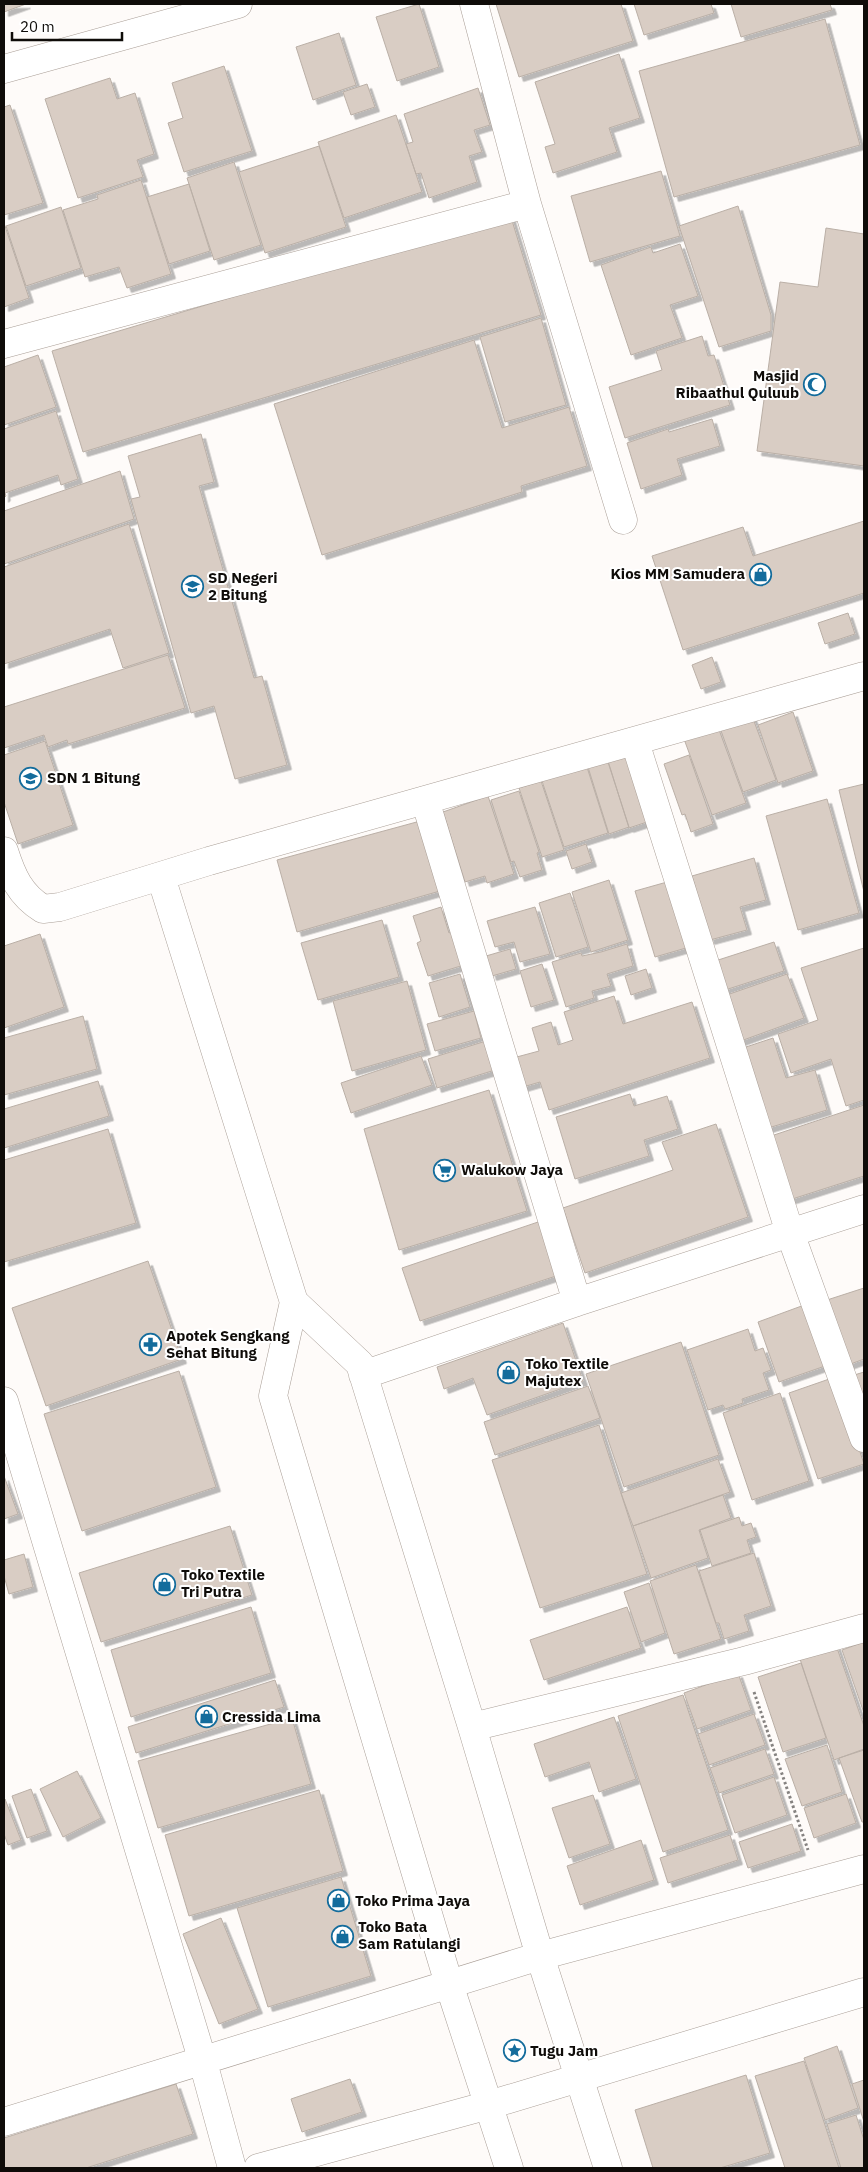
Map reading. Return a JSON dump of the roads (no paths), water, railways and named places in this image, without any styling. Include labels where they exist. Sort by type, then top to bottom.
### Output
[{"type":"street","points":[[4,69],[238,4]]},
{"type":"street","points":[[474,4],[527,204],[623,520]]},
{"type":"street","points":[[4,344],[527,204]]},
{"type":"street","points":[[4,851],[12,878],[23,894],[43,909],[60,907],[208,861],[864,676]]},
{"type":"street","points":[[635,742],[790,1233],[864,1438]]},
{"type":"street","points":[[425,800],[577,1302]]},
{"type":"street","points":[[161,877],[294,1302],[360,1364],[472,1726],[540,1956],[608,2168]]},
{"type":"street","points":[[363,1375],[577,1302],[864,1209]]},
{"type":"street","points":[[294,1302],[273,1396],[449,1984],[509,2168]]},
{"type":"street","points":[[4,1401],[232,2168]]},
{"type":"street","points":[[472,1726],[744,1661],[864,1628]]},
{"type":"street","points":[[4,2122],[540,1956],[864,1869]]},
{"type":"street","points":[[258,2168],[489,2105],[864,1992]]},
{"type":"place","name":"Masjid Ribaathul Quluub","points":[[815,385]]},
{"type":"place","name":"Kios MM Samudera","points":[[761,574]]},
{"type":"place","name":"SD Negeri 2 Bitung","points":[[192,587]]},
{"type":"place","name":"SDN 1 Bitung","points":[[31,778]]},
{"type":"place","name":"Walukow Jaya","points":[[445,1170]]},
{"type":"place","name":"Apotek Sengkang Sehat Bitung","points":[[150,1345]]},
{"type":"place","name":"Toko Textile Majutex","points":[[509,1373]]},
{"type":"place","name":"Toko Textile Tri Putra","points":[[165,1584]]},
{"type":"place","name":"Cressida Lima","points":[[206,1717]]},
{"type":"place","name":"Toko Prima Jaya","points":[[339,1901]]},
{"type":"place","name":"Toko Bata Sam Ratulangi","points":[[342,1936]]},
{"type":"place","name":"Tugu Jam","points":[[514,2051]]}]
